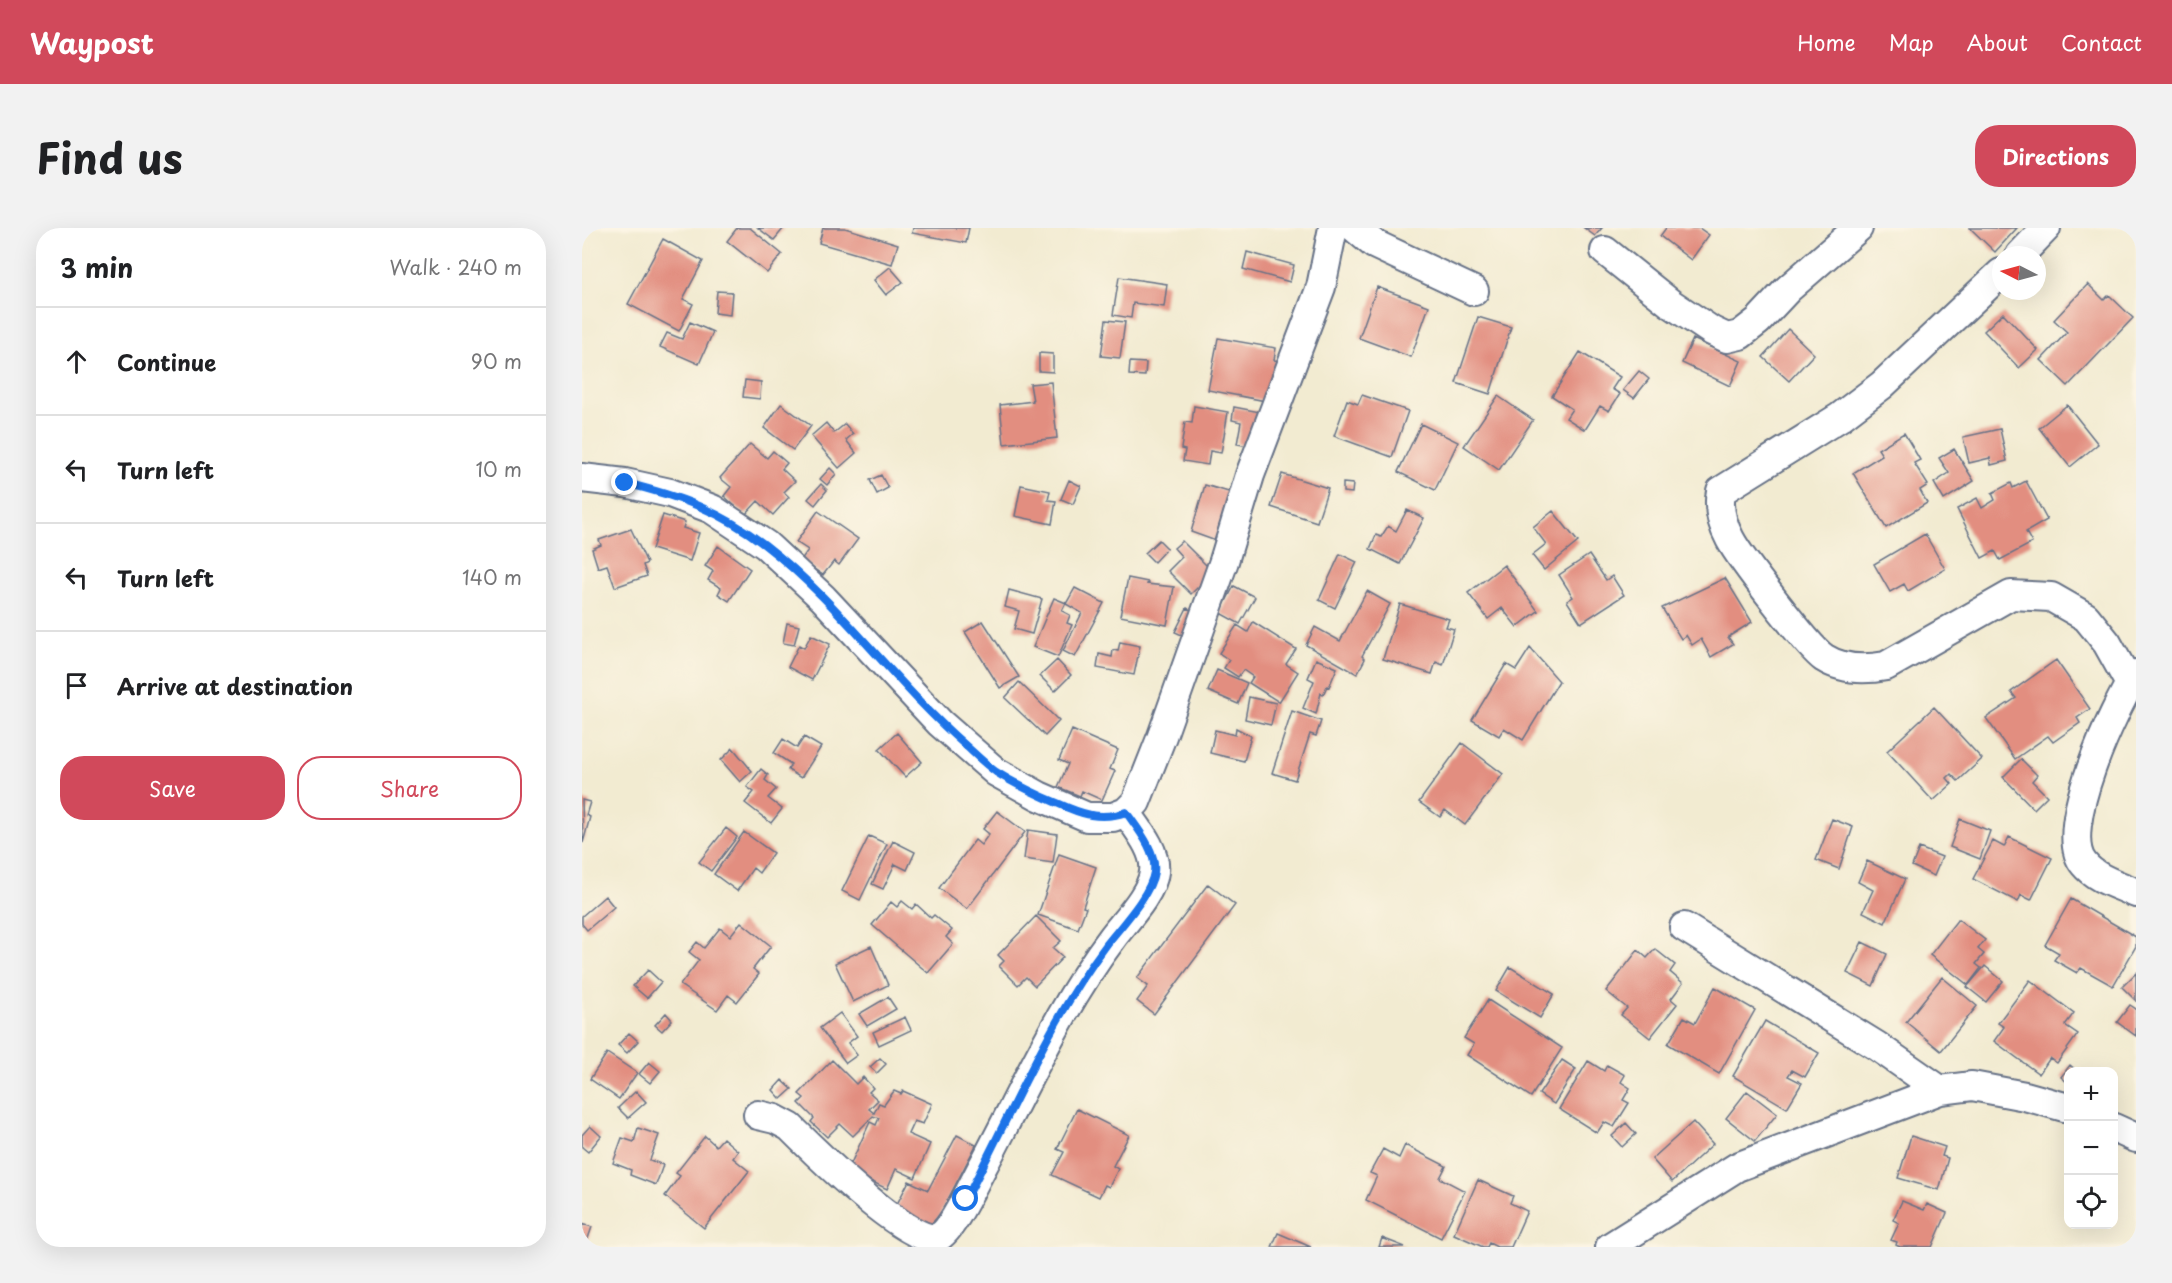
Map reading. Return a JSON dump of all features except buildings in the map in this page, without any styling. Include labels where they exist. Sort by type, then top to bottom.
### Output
[{"type":"street","points":[[582,478],[625,483],[670,493],[712,509],[766,545],[815,591],[940,723],[996,772],[1039,796],[1087,817],[1113,817],[1126,812],[1136,802],[1191,659],[1250,475],[1321,287],[1333,228]]},
{"type":"street","points":[[1355,228],[1374,244],[1474,291]]},
{"type":"street","points":[[1605,251],[1670,303],[1712,331],[1728,338],[1740,335],[1758,321],[1788,289],[1858,228]]},
{"type":"street","points":[[2029,246],[2046,228]]},
{"type":"street","points":[[1992,282],[1882,386],[1840,417],[1721,491],[1718,506],[1730,539],[1757,575],[1823,657],[1843,666],[1869,669],[1886,666],[2011,595],[2050,597],[2086,617],[2133,679],[2100,744],[2077,819],[2075,839],[2083,863],[2106,880],[2136,893]]},
{"type":"street","points":[[758,1115],[776,1119],[790,1126],[881,1209],[925,1237],[936,1238],[944,1233],[966,1199],[1070,1001],[1096,960],[1143,898],[1154,873],[1153,855],[1126,812]]},
{"type":"street","points":[[1684,927],[1877,1046],[1940,1090]]},
{"type":"street","points":[[1610,1247],[1737,1167],[1940,1090],[1972,1086],[2025,1096],[2064,1107]]},
{"type":"street","points":[[2118,1130],[2136,1138]]},
{"type":"route","points":[[625,483],[670,493],[712,509],[766,545],[823,598],[940,723],[996,772],[1039,796],[1087,817],[1113,817],[1126,812],[1153,855],[1154,873],[1143,898],[1096,960],[1070,1001],[966,1199]]}]
